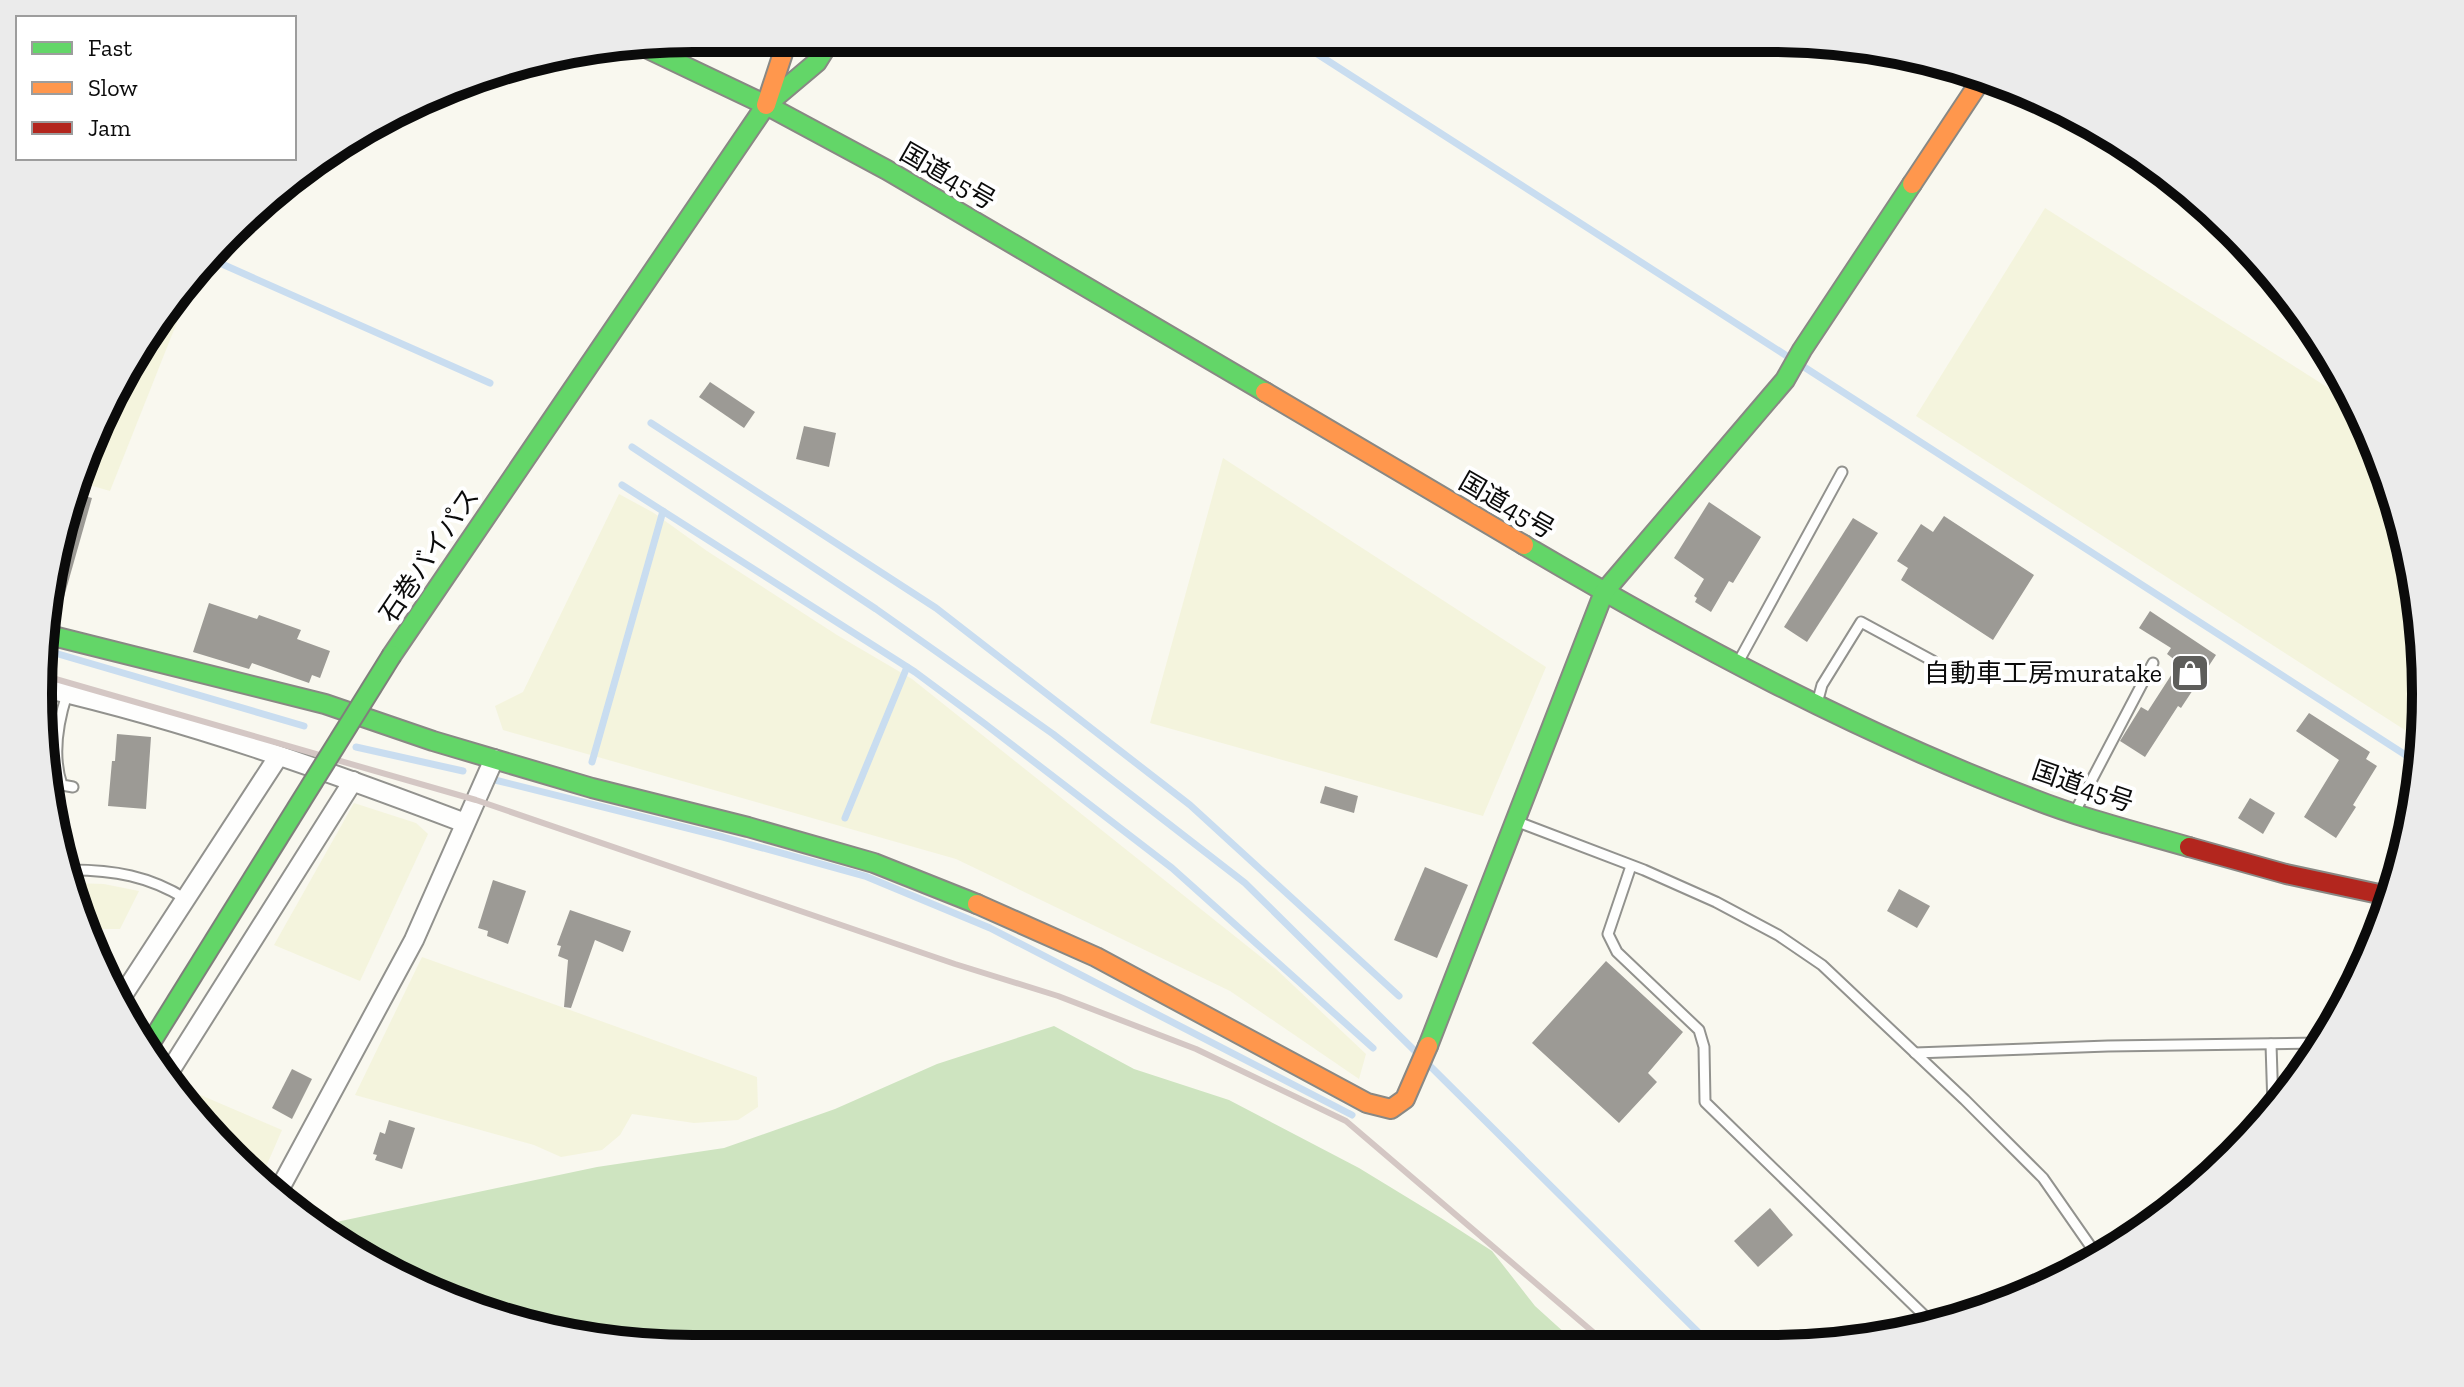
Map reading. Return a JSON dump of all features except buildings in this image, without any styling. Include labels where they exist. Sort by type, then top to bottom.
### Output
[{"type":"main road","points":[[766,105],[783,52]]},
{"type":"main road","points":[[766,105],[817,62],[823,52]]},
{"type":"main road","name":"国道45号","points":[[656,53],[766,105],[887,170],[1604,592],[1817,703],[2019,793],[2074,812],[2239,863],[2380,895]]},
{"type":"main road","points":[[54,636],[325,704],[592,788],[748,827],[888,868],[1096,957],[1367,1103],[1391,1109],[1405,1099],[1434,1033],[1518,822],[1604,592],[1791,370],[1977,86]]},
{"type":"main road","name":"石巻バイパス","points":[[153,1039],[392,655],[766,105]]},
{"type":"street","points":[[52,690],[221,737],[465,823]]},
{"type":"street","points":[[126,991],[278,757]]},
{"type":"street","points":[[282,1185],[414,940],[494,759]]},
{"type":"street","points":[[172,1067],[353,781]]},
{"type":"lane","points":[[1737,663],[1842,472]]},
{"type":"lane","points":[[1817,703],[1822,685],[1861,622],[1933,661]]},
{"type":"lane","points":[[2074,812],[2153,663]]},
{"type":"lane","points":[[56,768],[60,714],[67,693]]},
{"type":"lane","points":[[56,770],[62,785],[73,787]]},
{"type":"lane","points":[[1518,822],[1716,902],[1778,935],[1822,965],[2043,1178],[2092,1248]]},
{"type":"lane","points":[[1631,866],[1608,934],[1617,952],[1699,1030],[1704,1047],[1705,1102],[1925,1316]]},
{"type":"lane","points":[[77,871],[130,875],[161,883],[186,899]]},
{"type":"lane","points":[[1915,1053],[2308,1043]]},
{"type":"lane","points":[[2271,1044],[2273,1092]]},
{"type":"green space","points":[[2045,208],[2337,393],[2378,487],[2400,568],[2411,652],[2411,727],[2408,732],[1916,416]]},
{"type":"green space","points":[[184,304],[110,491],[87,484],[101,448],[138,373]]},
{"type":"green space","points":[[1223,458],[1546,667],[1483,816],[1150,723]]},
{"type":"green space","points":[[619,494],[654,513],[837,635],[912,679],[1276,969],[1366,1054],[1359,1079],[1230,991],[956,859],[503,730],[495,706],[523,692]]},
{"type":"green space","points":[[354,803],[416,823],[428,834],[360,981],[274,945]]},
{"type":"green space","points":[[81,883],[139,891],[120,929],[97,929]]},
{"type":"green space","points":[[422,957],[757,1077],[758,1107],[738,1120],[694,1123],[632,1114],[620,1135],[602,1150],[561,1157],[534,1145],[355,1095]]},
{"type":"green space","points":[[1054,1026],[1134,1069],[1229,1100],[1359,1168],[1492,1251],[1535,1306],[1567,1335],[652,1334],[568,1323],[487,1301],[410,1269],[332,1223],[597,1167],[724,1148],[835,1109],[937,1064]]},
{"type":"green space","points":[[191,1091],[282,1130],[265,1170]]},
{"type":"waterway","points":[[1314,52],[1790,358]]},
{"type":"waterway","points":[[219,263],[490,383]]},
{"type":"waterway","points":[[1801,365],[2409,757]]},
{"type":"waterway","points":[[651,423],[936,608],[1190,805],[1399,996]]},
{"type":"waterway","points":[[632,447],[876,609],[1053,734],[1245,883],[1419,1055]]},
{"type":"waterway","points":[[622,485],[915,672],[985,724],[1172,868],[1373,1048]]},
{"type":"waterway","points":[[592,762],[663,511]]},
{"type":"waterway","points":[[53,652],[304,726]]},
{"type":"waterway","points":[[845,818],[907,667]]},
{"type":"waterway","points":[[356,747],[463,771]]},
{"type":"waterway","points":[[495,780],[865,876],[990,928],[1352,1115]]},
{"type":"waterway","points":[[1428,1064],[1701,1335]]},
{"type":"railway","points":[[52,678],[476,800],[955,964],[1058,996],[1196,1049],[1346,1121],[1596,1335]]},
{"type":"traffic: fast","points":[[766,105],[817,62],[823,52]]},
{"type":"traffic: fast","points":[[656,53],[766,105],[887,170],[1265,392]]},
{"type":"traffic: fast","points":[[392,655],[766,105]]},
{"type":"traffic: fast","points":[[1428,1046],[1604,592],[1785,380],[1912,184]]},
{"type":"traffic: fast","points":[[1524,545],[1710,650],[1902,745],[2052,806],[2189,847]]},
{"type":"traffic: fast","points":[[54,636],[325,704],[433,741],[592,788],[748,827],[874,863],[977,904]]},
{"type":"traffic: fast","points":[[153,1039],[392,655]]},
{"type":"traffic: slow","points":[[766,105],[783,52]]},
{"type":"traffic: slow","points":[[1912,184],[1977,86]]},
{"type":"traffic: slow","points":[[1265,392],[1524,545]]},
{"type":"traffic: slow","points":[[977,904],[1096,957],[1367,1103],[1391,1109],[1405,1099],[1428,1046]]},
{"type":"traffic: jam","points":[[2189,847],[2286,874],[2380,894]]},
{"type":"place","name":"自動車工房muratake","points":[[2190,673]]}]
